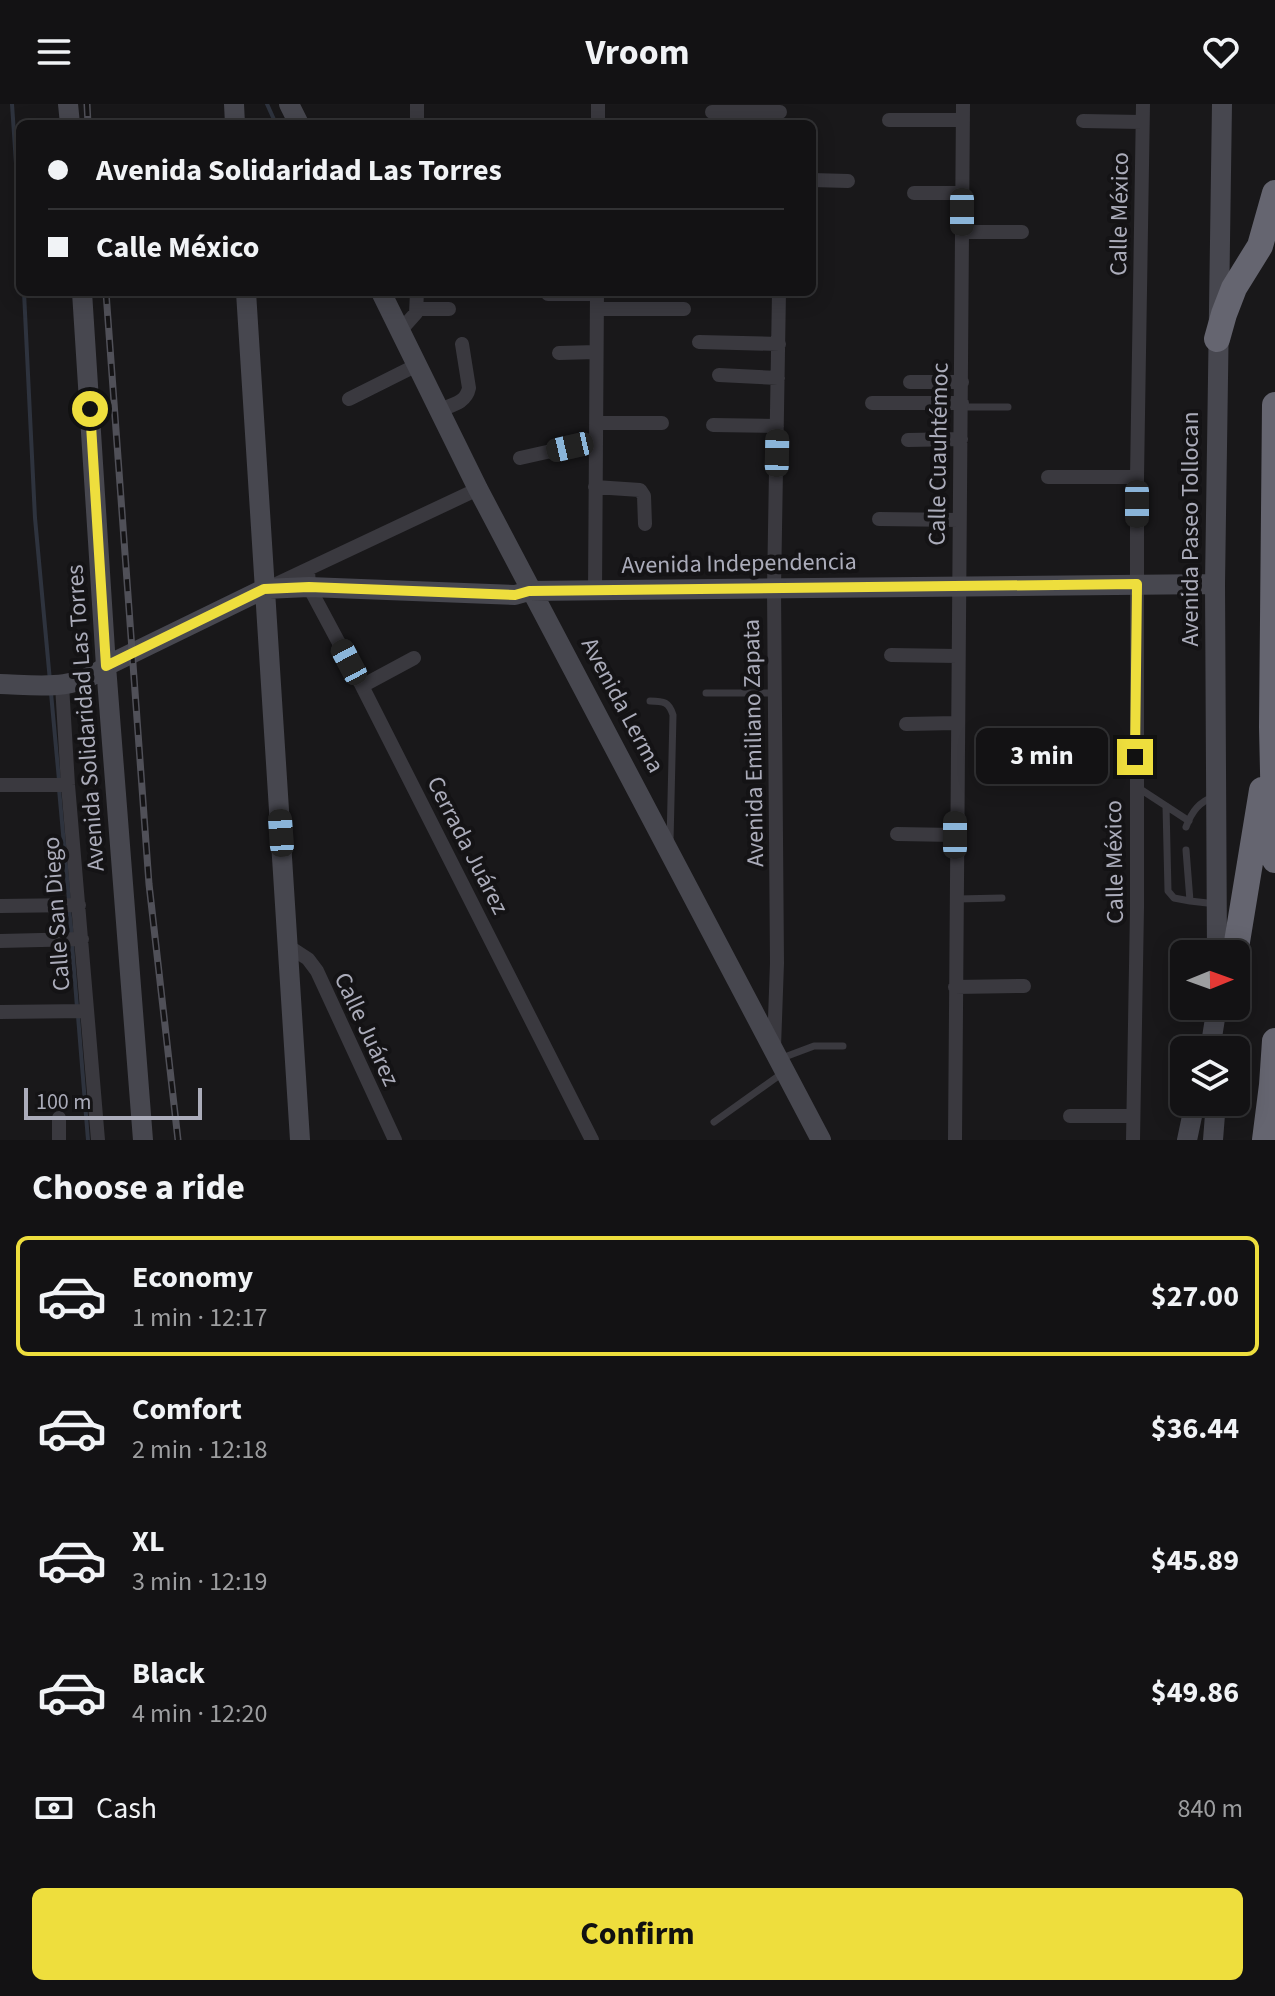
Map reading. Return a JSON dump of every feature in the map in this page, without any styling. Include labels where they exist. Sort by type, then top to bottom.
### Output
[{"type":"highway","points":[[1217,339],[1234,288],[1260,246],[1275,193]]},
{"type":"highway","points":[[1275,405],[1272,727],[1275,860]]},
{"type":"highway","points":[[1237,940],[1272,727]]},
{"type":"highway","points":[[1265,1140],[1275,1041]]},
{"type":"main road","name":"Avenida Paseo Tollocan","points":[[1217,940],[1215,584],[1222,104]]},
{"type":"main road","name":"Avenida Solidaridad Las Torres","points":[[82,296],[106,666],[143,1140]]},
{"type":"main road","points":[[246,296],[300,1140]]},
{"type":"main road","name":"Avenida Lerma","points":[[383,296],[439,410],[472,492],[670,850],[821,1140]]},
{"type":"main road","name":"Avenida Independencia","points":[[0,684],[54,685],[94,676],[106,666],[264,589],[308,579],[526,592],[1215,584]]},
{"type":"main road","points":[[1187,1140],[1192,1116]]},
{"type":"main road","points":[[1213,1140],[1215,1116]]},
{"type":"street","name":"Calle Cuauhtémoc","points":[[955,1140],[963,104]]},
{"type":"street","name":"Calle México","points":[[1133,1140],[1143,104]]},
{"type":"street","points":[[712,112],[780,113]]},
{"type":"street","points":[[889,120],[963,120]]},
{"type":"street","points":[[1083,121],[1142,122]]},
{"type":"street","points":[[816,180],[848,181]]},
{"type":"street","points":[[914,193],[962,193]]},
{"type":"street","points":[[962,232],[1022,232]]},
{"type":"street","points":[[400,331],[414,318],[417,296]]},
{"type":"street","points":[[572,296],[684,309]]},
{"type":"street","name":"Avenida Emiliano Zapata","points":[[779,296],[774,589],[780,1060]]},
{"type":"street","points":[[595,592],[597,298]]},
{"type":"street","points":[[417,309],[449,309]]},
{"type":"street","points":[[699,342],[779,344]]},
{"type":"street","points":[[439,410],[468,395],[462,344]]},
{"type":"street","points":[[559,353],[596,352]]},
{"type":"street","points":[[349,399],[417,365]]},
{"type":"street","points":[[719,375],[778,378]]},
{"type":"street","points":[[910,382],[962,382]]},
{"type":"street","points":[[872,403],[962,405]]},
{"type":"street","points":[[596,423],[662,423]]},
{"type":"street","points":[[713,425],[777,426]]},
{"type":"street","points":[[908,440],[961,439]]},
{"type":"street","points":[[520,458],[596,441]]},
{"type":"street","points":[[1048,477],[1137,477]]},
{"type":"street","points":[[595,487],[643,491],[645,524]]},
{"type":"street","name":"Avenida Independencia","points":[[308,579],[472,492]]},
{"type":"street","points":[[879,519],[959,520]]},
{"type":"street","name":"Cerrada Juárez","points":[[308,579],[592,1140]]},
{"type":"street","points":[[891,655],[957,656]]},
{"type":"street","points":[[362,686],[414,658]]},
{"type":"street","name":"Calle San Diego","points":[[54,685],[81,1011],[98,1140]]},
{"type":"street","points":[[906,724],[956,723]]},
{"type":"street","points":[[0,785],[60,786]]},
{"type":"street","points":[[897,834],[955,835]]},
{"type":"street","points":[[0,906],[72,906]]},
{"type":"street","points":[[0,941],[75,939]]},
{"type":"street","name":"Calle Juárez","points":[[288,946],[308,959],[317,971],[395,1140]]},
{"type":"street","points":[[955,987],[1024,986]]},
{"type":"street","points":[[0,1012],[81,1011]]},
{"type":"street","points":[[1070,1116],[1133,1116]]},
{"type":"street","points":[[59,1118],[59,1140]]},
{"type":"lane","points":[[962,405],[1008,407]]},
{"type":"lane","points":[[706,693],[775,693]]},
{"type":"lane","points":[[650,701],[665,701],[673,715],[670,850]]},
{"type":"lane","points":[[1135,786],[1188,824],[1201,802],[1217,795]]},
{"type":"lane","points":[[1166,806],[1168,891],[1174,898],[1217,904]]},
{"type":"lane","points":[[1186,850],[1190,901]]},
{"type":"lane","points":[[955,899],[1002,898]]},
{"type":"lane","points":[[714,1122],[780,1060],[814,1046],[843,1046]]},
{"type":"waterway","points":[[12,104],[16,164]]},
{"type":"waterway","points":[[267,104],[274,120]]},
{"type":"waterway","points":[[24,296],[35,518],[50,681]]},
{"type":"waterway","points":[[51,693],[59,780]]},
{"type":"waterway","points":[[59,789],[69,900]]},
{"type":"waterway","points":[[69,909],[72,936]]},
{"type":"waterway","points":[[72,944],[77,1007]]},
{"type":"waterway","points":[[78,1016],[88,1140]]},
{"type":"railway","points":[[87,104],[88,120]]},
{"type":"railway","points":[[106,296],[149,884],[178,1140]]},
{"type":"route","points":[[90,409],[106,666],[264,589],[309,587],[515,595],[529,591],[1137,584],[1135,757]]}]
